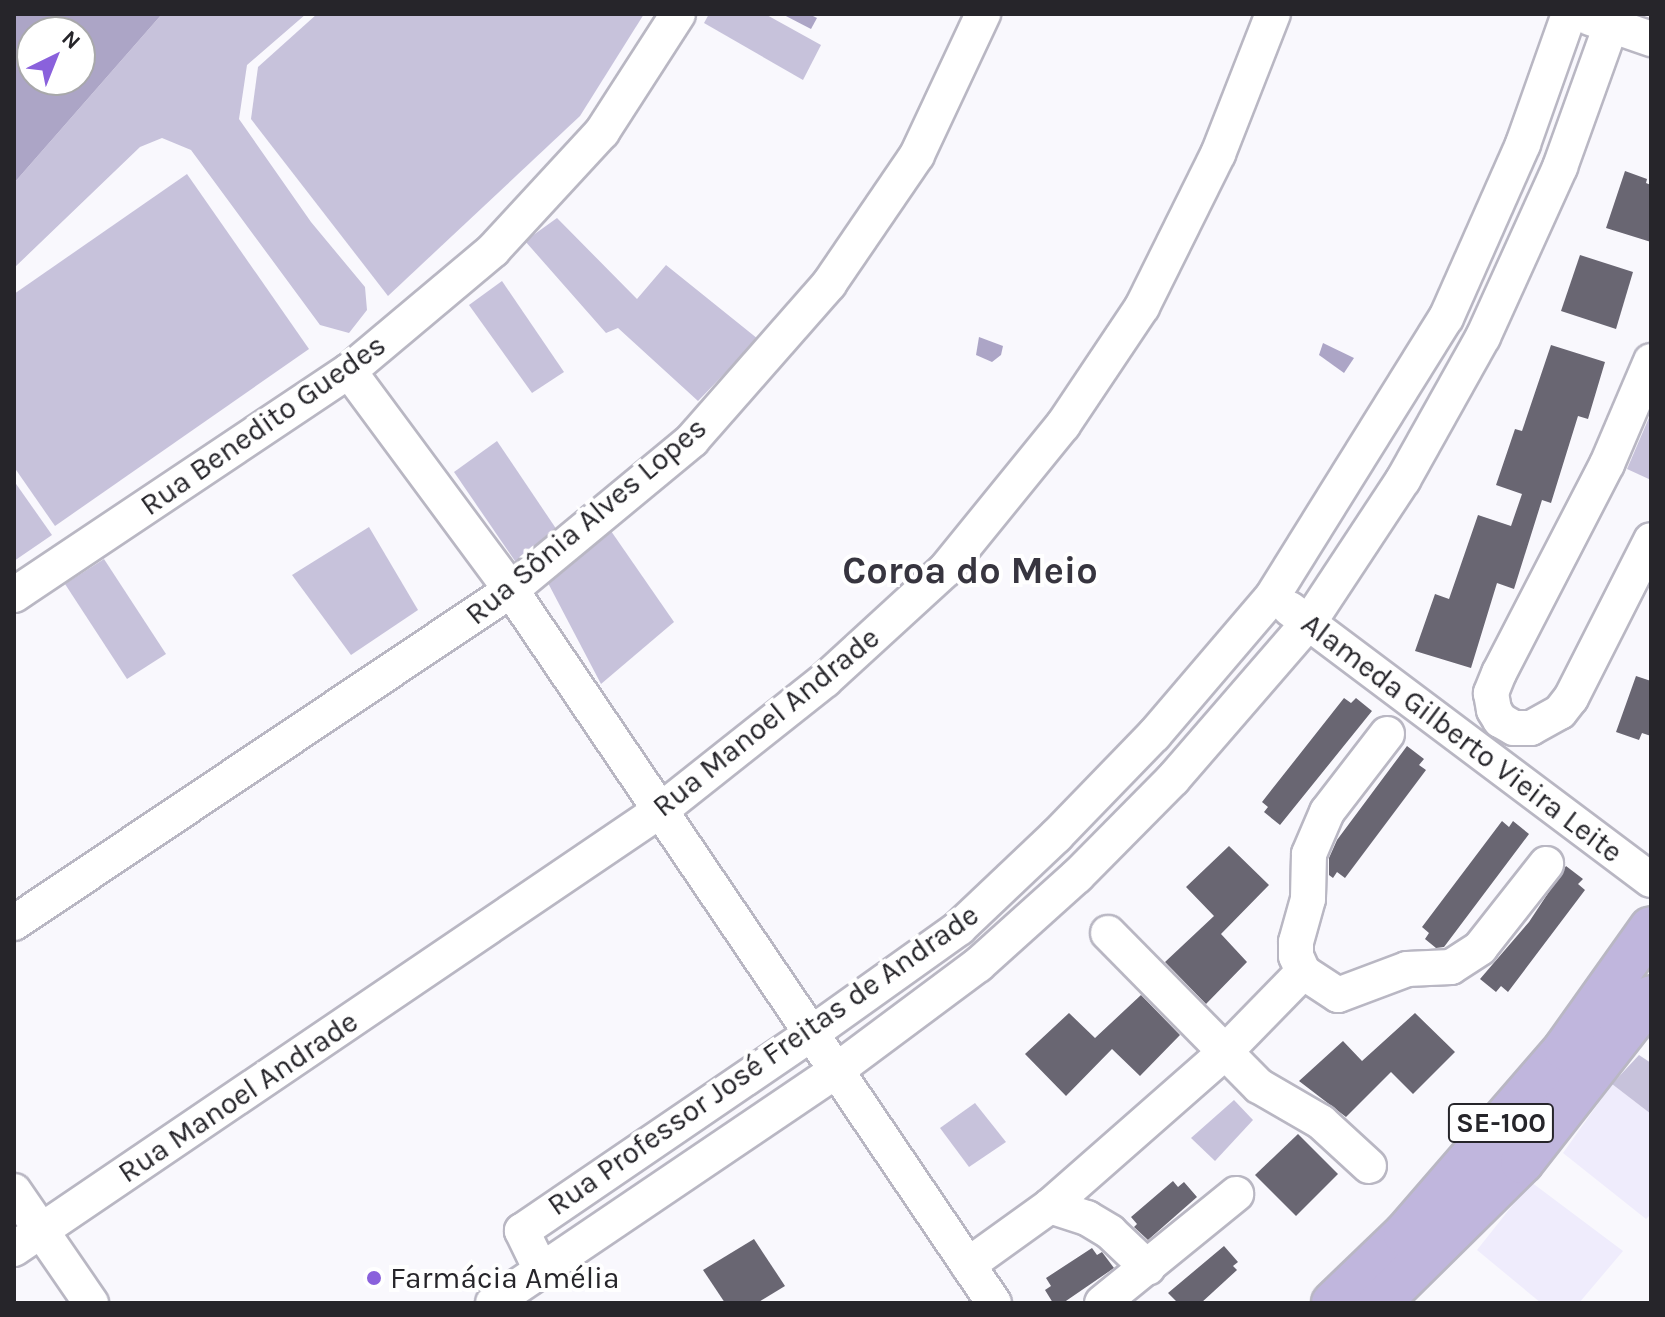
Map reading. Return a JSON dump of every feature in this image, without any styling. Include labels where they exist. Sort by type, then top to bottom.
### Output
[{"type":"main road","name":"SE-100","points":[[1333,1303],[1405,1234],[1565,1049],[1651,928]]},
{"type":"main road","name":"SE-100","points":[[1379,1303],[1522,1162],[1651,997]]},
{"type":"street","name":"Rua Benedito Guedes","points":[[14,595],[349,371],[493,250],[602,132],[678,14]]},
{"type":"street","name":"Rua Sônia Alves Lopes","points":[[14,923],[511,590],[692,440],[829,284],[917,155],[983,14]]},
{"type":"street","name":"Rua Manoel Andrade","points":[[27,1240],[661,810],[825,680],[945,570],[1063,425],[1142,307],[1218,154],[1273,14]]},
{"type":"street","name":"Rua Professor José Freitas de Andrade","points":[[542,1272],[522,1231],[812,1033],[959,928],[1056,836],[1154,735],[1272,597],[1446,318],[1523,144],[1569,14]]},
{"type":"street","points":[[1578,14],[1613,20],[1651,39]]},
{"type":"street","name":"Rua Professor José Freitas de Andrade","points":[[493,1303],[837,1070],[978,965],[1077,876],[1173,779],[1310,621],[1403,480],[1483,337],[1560,167],[1613,20]]},
{"type":"street","points":[[1651,361],[1607,464],[1491,693],[1494,710],[1500,720],[1514,728],[1531,728],[1547,721],[1571,698],[1651,540]]},
{"type":"street","points":[[349,371],[511,590],[994,1303]]},
{"type":"street","name":"Alameda Gilberto Vieira Leite","points":[[1272,597],[1310,621],[1503,765],[1651,880]]},
{"type":"street","points":[[1503,765],[1514,728]]},
{"type":"street","points":[[1387,734],[1327,812],[1309,854],[1308,899],[1296,942],[1296,956],[1303,972],[1338,995],[1407,969],[1451,967],[1480,948],[1546,864]]},
{"type":"street","points":[[1108,933],[1259,1086],[1321,1122],[1369,1166]]},
{"type":"street","points":[[968,1265],[1050,1206],[1225,1052],[1303,972]]},
{"type":"street","points":[[14,1191],[27,1240],[91,1303]]},
{"type":"street","points":[[1102,1303],[1236,1194]]},
{"type":"street","points":[[1050,1206],[1087,1218],[1110,1232],[1148,1268]]},
{"type":"shaded area","points":[[14,14],[162,14],[96,89],[96,16],[16,16],[16,96],[90,96],[14,183]]},
{"type":"shaded area","points":[[162,14],[306,14],[247,65],[239,119],[311,222],[365,287],[367,310],[349,333],[320,325],[191,150],[162,138],[140,147],[14,268],[14,183],[90,96],[96,96],[96,89]]},
{"type":"shaded area","points":[[317,14],[644,14],[580,116],[388,296],[251,119],[258,67]]},
{"type":"shaded area","points":[[709,14],[765,14],[821,45],[803,80],[704,23]]},
{"type":"shaded area","points":[[782,14],[809,14],[817,18],[811,29]]},
{"type":"shaded area","points":[[187,174],[309,349],[55,526],[14,467],[14,294]]},
{"type":"shaded area","points":[[557,218],[637,299],[666,265],[758,339],[698,401],[618,328],[606,333],[525,241]]},
{"type":"shaded area","points":[[502,281],[564,372],[532,393],[469,305]]},
{"type":"shaded area","points":[[979,337],[1003,346],[1001,355],[992,362],[976,355]]},
{"type":"shaded area","points":[[1323,343],[1354,358],[1344,373],[1319,355]]},
{"type":"shaded area","points":[[1651,413],[1651,480],[1627,469]]},
{"type":"shaded area","points":[[497,441],[559,533],[517,564],[454,472]]},
{"type":"shaded area","points":[[14,481],[52,535],[14,561]]},
{"type":"shaded area","points":[[369,527],[418,610],[351,655],[292,575]]},
{"type":"shaded area","points":[[611,531],[674,622],[601,684],[548,583]]},
{"type":"shaded area","points":[[104,559],[166,654],[127,679],[65,584]]},
{"type":"shaded area","points":[[1639,1055],[1651,1063],[1651,1114],[1612,1084]]},
{"type":"shaded area","points":[[1612,1084],[1651,1114],[1651,1214],[1646,1219],[1563,1153]]},
{"type":"shaded area","points":[[1234,1100],[1253,1120],[1215,1161],[1191,1138]]},
{"type":"shaded area","points":[[975,1103],[1006,1142],[969,1167],[940,1128]]},
{"type":"shaded area","points":[[1531,1182],[1623,1251],[1579,1303],[1541,1303],[1477,1250]]},
{"type":"building","points":[[1625,171],[1647,179],[1646,183],[1651,185],[1651,242],[1606,228]]},
{"type":"building","points":[[1580,255],[1633,272],[1616,329],[1561,311]]},
{"type":"building","points":[[1551,345],[1605,362],[1588,419],[1578,416],[1551,503],[1542,500],[1514,589],[1497,583],[1471,668],[1415,651],[1435,594],[1449,599],[1478,515],[1511,526],[1522,494],[1496,485],[1515,429],[1522,431]]},
{"type":"building","points":[[1636,676],[1651,681],[1651,736],[1642,733],[1639,740],[1616,732]]},
{"type":"building","points":[[1344,698],[1351,703],[1356,698],[1372,711],[1280,825],[1264,812],[1268,807],[1262,802]]},
{"type":"building","points":[[1407,746],[1424,759],[1419,765],[1426,770],[1345,878],[1337,872],[1333,878],[1329,875],[1329,858],[1337,840]]},
{"type":"building","points":[[1502,821],[1509,827],[1513,821],[1529,834],[1444,947],[1436,948],[1425,939],[1429,933],[1422,927]]},
{"type":"building","points":[[1229,846],[1269,885],[1221,934],[1247,962],[1206,1004],[1165,962],[1214,916],[1186,887]]},
{"type":"building","points":[[1566,866],[1583,879],[1578,884],[1585,890],[1508,992],[1501,986],[1496,992],[1480,979],[1529,922]]},
{"type":"building","points":[[1141,995],[1180,1035],[1140,1076],[1112,1049],[1066,1096],[1025,1054],[1069,1013],[1095,1038]]},
{"type":"building","points":[[1415,1013],[1455,1052],[1413,1094],[1391,1072],[1346,1117],[1299,1081],[1343,1041],[1362,1061]]},
{"type":"building","points":[[1298,1134],[1338,1174],[1296,1216],[1255,1175]]},
{"type":"building","points":[[1173,1181],[1178,1187],[1184,1182],[1197,1197],[1148,1240],[1134,1227],[1137,1224],[1131,1217]]},
{"type":"building","points":[[754,1239],[785,1286],[757,1303],[725,1303],[703,1270]]},
{"type":"building","points":[[1224,1246],[1238,1262],[1233,1266],[1237,1270],[1201,1303],[1178,1303],[1168,1293]]},
{"type":"building","points":[[1092,1248],[1097,1255],[1102,1252],[1114,1268],[1063,1303],[1053,1303],[1045,1290],[1051,1286],[1046,1278]]},
{"type":"place","name":"Farmácia Amélia","points":[[374,1278]]},
{"type":"district","name":"Coroa do Meio","points":[[970,571]]}]
